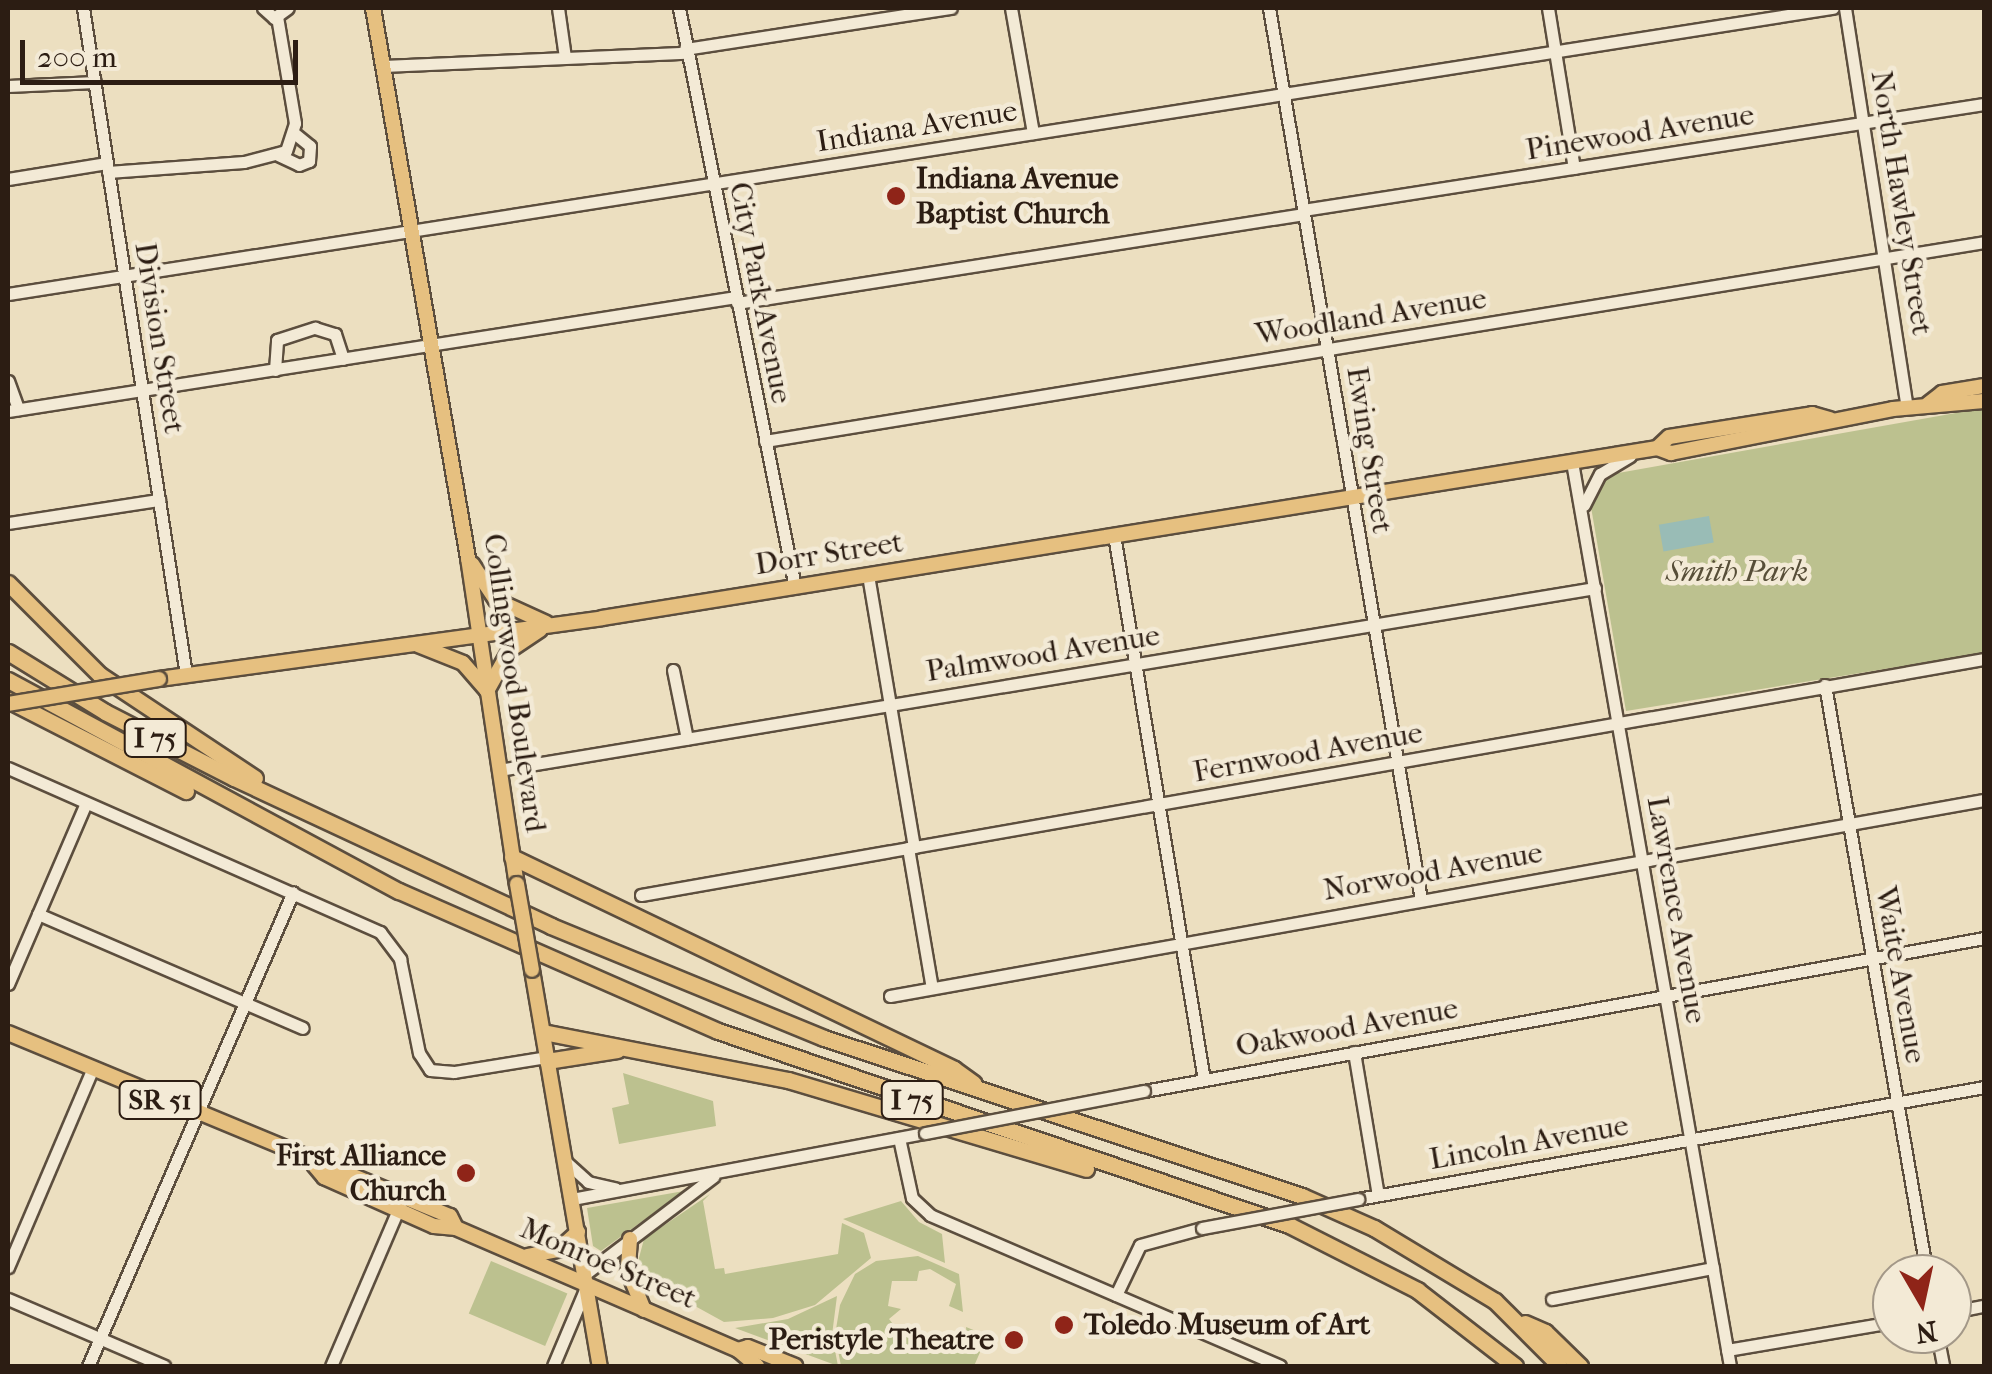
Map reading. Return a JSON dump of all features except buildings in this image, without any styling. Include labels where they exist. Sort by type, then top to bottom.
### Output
[{"type":"highway","points":[[8,583],[115,686],[309,812]]},
{"type":"highway","name":"I 75","points":[[8,652],[105,712],[309,812],[721,997],[980,1089],[1302,1196],[1412,1249],[1519,1321],[1560,1366]]},
{"type":"highway","name":"I 75","points":[[8,680],[300,841],[718,1031],[1289,1226],[1382,1270],[1454,1316],[1515,1366]]},
{"type":"highway","points":[[8,702],[154,778],[300,841]]},
{"type":"highway","points":[[512,858],[954,1068],[980,1089]]},
{"type":"highway","points":[[543,1032],[788,1080],[1020,1153],[1179,1191]]},
{"type":"highway","points":[[547,1059],[627,1048]]},
{"type":"highway","points":[[1519,1321],[1545,1332],[1580,1366]]},
{"type":"main road","name":"Collingwood Boulevard","points":[[373,8],[468,558],[512,858],[600,1366]]},
{"type":"main road","name":"Dorr Street","points":[[1928,404],[1942,393],[1984,386]]},
{"type":"main road","name":"Dorr Street","points":[[8,702],[795,587],[1650,449],[1685,435],[1812,414],[1830,419],[1928,404],[1984,401]]},
{"type":"main road","points":[[468,558],[496,600],[551,625]]},
{"type":"main road","points":[[412,644],[463,663],[487,691],[510,650],[551,625]]},
{"type":"main road","name":"Monroe Street","points":[[8,1033],[314,1165],[324,1177],[401,1203],[445,1231],[456,1228],[586,1279],[644,1310],[738,1350],[757,1366]]},
{"type":"main road","points":[[523,1257],[558,1250],[578,1232]]},
{"type":"main road","points":[[630,1239],[628,1271],[644,1310]]},
{"type":"main road","name":"Monroe Street","points":[[738,1350],[748,1346],[795,1366]]},
{"type":"street","name":"Division Street","points":[[83,8],[186,675]]},
{"type":"street","points":[[8,179],[278,155],[299,165],[308,160],[310,146],[295,134],[277,18],[263,8]]},
{"type":"street","points":[[277,18],[288,8]]},
{"type":"street","points":[[558,8],[566,58]]},
{"type":"street","name":"City Park Avenue","points":[[679,8],[795,587]]},
{"type":"street","points":[[383,66],[686,51],[951,8]]},
{"type":"street","points":[[1012,8],[1033,133]]},
{"type":"street","name":"Ewing Street","points":[[1269,8],[1421,900]]},
{"type":"street","points":[[1548,8],[1574,168]]},
{"type":"street","name":"Indiana Avenue","points":[[8,294],[1834,8]]},
{"type":"street","name":"North Hawley Street","points":[[1845,8],[1907,407]]},
{"type":"street","points":[[8,86],[94,82]]},
{"type":"street","name":"Pinewood Avenue","points":[[8,381],[13,410],[1984,104]]},
{"type":"street","points":[[278,155],[295,134]]},
{"type":"street","name":"Woodland Avenue","points":[[765,442],[1984,242]]},
{"type":"street","points":[[275,370],[277,340],[304,330],[331,332],[343,359]]},
{"type":"street","points":[[1583,520],[1586,496],[1600,474],[1650,449]]},
{"type":"street","name":"Lawrence Avenue","points":[[1572,462],[1730,1366]]},
{"type":"street","points":[[8,523],[158,500]]},
{"type":"street","points":[[1114,535],[1204,1080]]},
{"type":"street","points":[[868,575],[932,988]]},
{"type":"street","name":"Palmwood Avenue","points":[[499,770],[1595,588]]},
{"type":"street","name":"Fernwood Avenue","points":[[641,894],[1984,659]]},
{"type":"street","points":[[674,670],[687,739]]},
{"type":"street","name":"Waite Avenue","points":[[1825,685],[1923,1254]]},
{"type":"street","points":[[8,768],[380,932],[403,969],[418,1053],[430,1070],[454,1072],[547,1059]]},
{"type":"street","name":"Norwood Avenue","points":[[890,996],[1984,800]]},
{"type":"street","points":[[8,984],[86,803]]},
{"type":"street","points":[[88,1366],[293,892]]},
{"type":"street","points":[[38,914],[303,1028]]},
{"type":"street","name":"Oakwood Avenue","points":[[572,1199],[1984,938]]},
{"type":"street","points":[[1354,1052],[1378,1196]]},
{"type":"street","points":[[8,1267],[92,1070]]},
{"type":"street","name":"Lincoln Avenue","points":[[1116,1295],[1140,1245],[1202,1228],[1984,1087]]},
{"type":"street","points":[[899,1138],[910,1191],[921,1209],[1280,1366]]},
{"type":"street","points":[[565,1160],[588,1182],[624,1190]]},
{"type":"street","name":"Oakwood Avenue","points":[[586,1279],[630,1239],[720,1173]]},
{"type":"street","points":[[331,1366],[401,1203]]},
{"type":"street","points":[[1552,1299],[1713,1268]]},
{"type":"street","points":[[553,1366],[586,1279]]},
{"type":"street","points":[[8,1299],[164,1366]]},
{"type":"street","points":[[1727,1350],[1872,1325]]},
{"type":"green space","name":"Smith Park","points":[[1984,408],[1984,653],[1626,711],[1591,507],[1607,475]]},
{"type":"green space","points":[[623,1073],[713,1101],[716,1126],[619,1144],[612,1108],[629,1104]]},
{"type":"green space","points":[[684,1191],[601,1251],[593,1246],[587,1208]]},
{"type":"green space","points":[[710,1194],[703,1201],[715,1269],[724,1268],[725,1274],[838,1254],[842,1223],[864,1233],[871,1258],[815,1305],[773,1318],[724,1322],[635,1273],[644,1239]]},
{"type":"green space","points":[[901,1201],[919,1222],[942,1234],[945,1263],[843,1219]]},
{"type":"green space","points":[[918,1256],[959,1274],[963,1312],[949,1306],[956,1284],[930,1269],[919,1271],[917,1281],[892,1281],[888,1306],[901,1309],[889,1319],[904,1338],[918,1326],[917,1336],[928,1341],[967,1338],[966,1327],[981,1333],[985,1341],[974,1366],[841,1366],[835,1335],[840,1305],[855,1274],[876,1261]]},
{"type":"green space","points":[[491,1261],[567,1293],[545,1346],[469,1313]]},
{"type":"green space","points":[[837,1296],[832,1335],[838,1366],[735,1328],[788,1319]]},
{"type":"water","points":[[1709,516],[1714,543],[1663,551],[1659,525]]},
{"type":"place","name":"Indiana Avenue Baptist Church","points":[[896,196]]},
{"type":"place","name":"First Alliance Church","points":[[466,1173]]},
{"type":"place","name":"Toledo Museum of Art","points":[[1064,1325]]},
{"type":"place","name":"Peristyle Theatre","points":[[1014,1340]]}]
